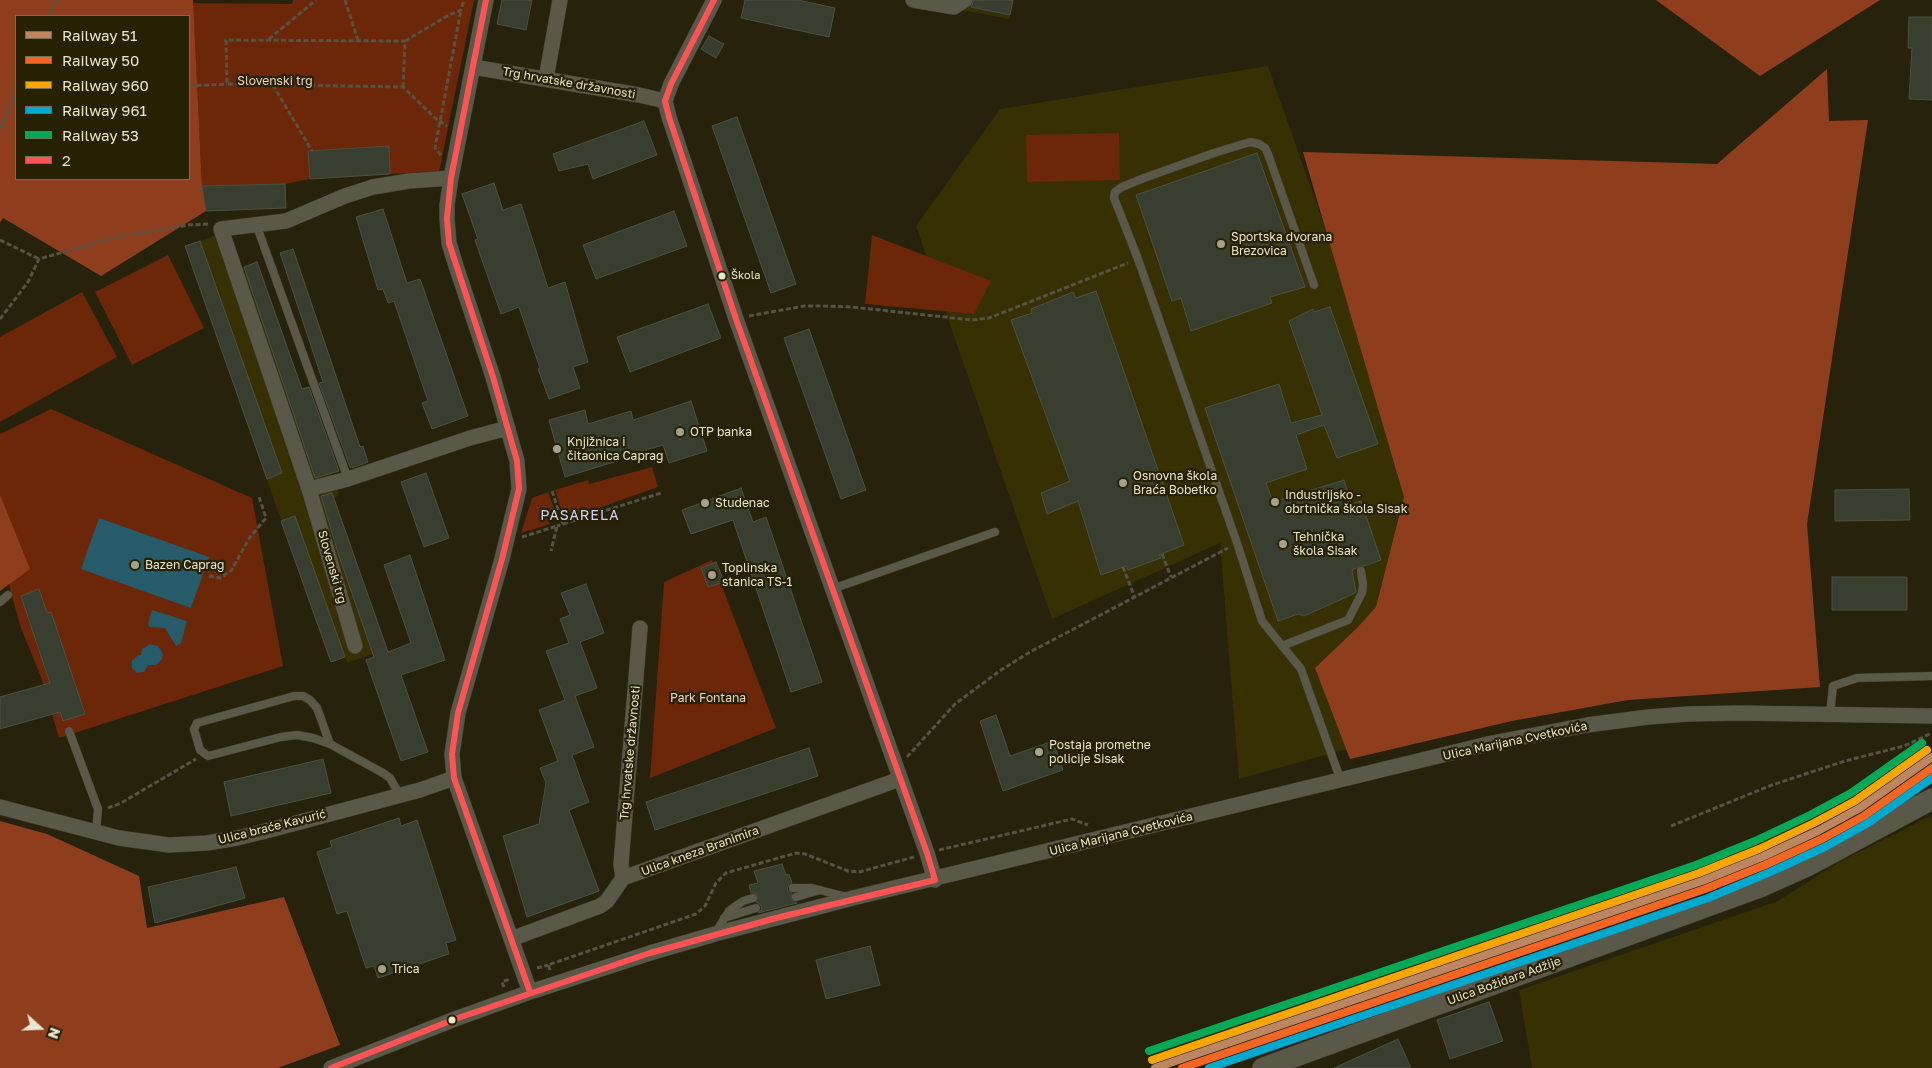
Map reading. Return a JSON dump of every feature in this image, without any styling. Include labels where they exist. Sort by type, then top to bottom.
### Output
[{"type":"main road","name":"Ulica Božidara Adžije","points":[[1263,1068],[1760,887],[1807,866],[1932,799]]},
{"type":"street","points":[[486,0],[451,178],[447,205],[449,243],[508,428],[517,460],[519,489],[507,541],[458,713],[452,754],[454,778],[530,992]]},
{"type":"street","points":[[546,79],[560,0]]},
{"type":"street","points":[[714,0],[678,68],[665,101],[682,162],[736,319],[935,880]]},
{"type":"street","points":[[913,0],[954,7],[965,0]]},
{"type":"street","name":"Trg hrvatske državnosti","points":[[473,67],[649,96],[665,101]]},
{"type":"street","points":[[221,229],[286,221],[345,196],[373,187],[408,181],[451,178]]},
{"type":"street","name":"Slovenski trg","points":[[221,229],[309,489],[355,646]]},
{"type":"street","points":[[309,489],[348,479],[470,438],[508,428]]},
{"type":"street","name":"Trg hrvatske državnosti","points":[[623,878],[620,864],[640,628]]},
{"type":"street","name":"Ulica Marijana Cvetkovića","points":[[331,1068],[455,1019],[530,992],[715,934],[853,898],[935,880],[1492,743],[1596,724],[1688,714],[1932,716]]},
{"type":"street","name":"Ulica kneza Branimira","points":[[623,878],[897,772]]},
{"type":"street","name":"Ulica braće Kavurić","points":[[0,807],[146,843],[169,845],[206,843],[266,831],[399,794],[420,790],[454,778]]},
{"type":"street","points":[[511,939],[600,906],[607,901],[623,878]]},
{"type":"lane","points":[[1314,285],[1266,150],[1261,145],[1254,142],[1238,145],[1144,178],[1117,190],[1114,198],[1138,259],[1237,543],[1262,621],[1301,669],[1341,781]]},
{"type":"lane","points":[[256,224],[348,479]]},
{"type":"lane","points":[[832,589],[995,532]]},
{"type":"lane","points":[[1282,646],[1348,620],[1362,593],[1364,585],[1361,571]]},
{"type":"lane","points":[[0,602],[8,596]]},
{"type":"lane","points":[[1830,714],[1833,686],[1857,678],[1932,676]]},
{"type":"lane","points":[[330,744],[317,708],[310,700],[303,696],[294,696],[197,723],[194,729],[200,750],[202,753],[210,756],[289,736],[305,736],[330,744],[383,773],[390,778],[399,794]]},
{"type":"lane","points":[[69,731],[98,812],[96,832]]},
{"type":"lane","points":[[793,888],[804,886],[853,898]]},
{"type":"lane","points":[[796,897],[822,890]]},
{"type":"lane","points":[[715,934],[729,911],[740,902],[753,898]]},
{"type":"lane","points":[[724,918],[756,908]]},
{"type":"path","points":[[49,15],[56,0]]},
{"type":"path","points":[[269,40],[316,0]]},
{"type":"path","points":[[345,0],[358,40]]},
{"type":"path","points":[[444,157],[435,148],[464,0]]},
{"type":"path","points":[[227,84],[226,40],[406,41],[449,15],[461,10]]},
{"type":"path","points":[[403,87],[406,41]]},
{"type":"path","points":[[190,86],[272,84],[403,87],[440,122],[449,128]]},
{"type":"path","points":[[272,84],[312,151]]},
{"type":"path","points":[[0,129],[15,96]]},
{"type":"path","points":[[0,240],[40,259],[117,237],[188,225],[209,224],[221,229]]},
{"type":"path","points":[[0,318],[28,282],[40,259]]},
{"type":"path","points":[[736,319],[804,306],[852,307],[972,320],[989,318],[1138,259]]},
{"type":"path","points":[[552,491],[562,524]]},
{"type":"path","points":[[519,538],[661,493]]},
{"type":"path","points":[[209,576],[220,578],[232,571],[250,537],[266,518],[259,497]]},
{"type":"path","points":[[551,551],[557,526]]},
{"type":"path","points":[[897,772],[955,704],[1001,670],[1030,652],[1237,543]]},
{"type":"path","points":[[1162,554],[1171,578]]},
{"type":"path","points":[[1123,567],[1135,598]]},
{"type":"path","points":[[1671,826],[1772,784],[1845,761],[1904,746],[1932,733]]},
{"type":"path","points":[[98,812],[121,803],[194,761],[202,753]]},
{"type":"shaded area","points":[[0,0],[193,0],[202,186],[206,211],[101,276],[3,218],[0,223]]},
{"type":"shaded area","points":[[910,0],[1013,0],[1009,19]]},
{"type":"shaded area","points":[[1656,0],[1880,0],[1760,76]]},
{"type":"shaded area","points":[[1268,66],[1418,491],[1354,747],[1239,779],[1220,543],[1052,619],[916,226],[1000,109]]},
{"type":"shaded area","points":[[1827,69],[1829,121],[1868,120],[1807,524],[1820,687],[1628,700],[1512,721],[1350,759],[1315,668],[1376,607],[1404,497],[1303,152],[1717,164]]},
{"type":"shaded area","points":[[223,233],[236,270],[257,262],[339,495],[334,498],[387,649],[347,663],[345,657],[331,662],[185,246]]},
{"type":"shaded area","points":[[0,495],[30,569],[0,591]]},
{"type":"shaded area","points":[[1932,815],[1932,1068],[1532,1068],[1519,990],[1778,901],[1839,862]]},
{"type":"shaded area","points":[[0,821],[47,834],[139,876],[147,928],[284,897],[340,1045],[278,1068],[0,1068]]},
{"type":"green space","name":"Slovenski trg","points":[[293,0],[474,0],[439,172],[390,174],[389,147],[308,151],[310,179],[285,184],[202,186],[193,3],[292,4]]},
{"type":"green space","points":[[1119,133],[1120,180],[1027,182],[1026,135]]},
{"type":"green space","points":[[872,235],[991,281],[974,314],[865,304]]},
{"type":"green space","points":[[168,255],[204,328],[132,365],[95,292]]},
{"type":"green space","points":[[82,292],[117,357],[0,422],[0,337]]},
{"type":"green space","name":"Bazen Caprag","points":[[51,409],[252,498],[283,666],[59,738],[41,677],[21,628],[11,593],[0,537],[0,434]]},
{"type":"green space","points":[[652,467],[658,487],[565,520],[555,490],[588,480],[589,484]]},
{"type":"green space","points":[[548,492],[556,514],[547,517],[550,524],[521,533],[532,498]]},
{"type":"green space","name":"Park Fontana","points":[[712,560],[776,728],[650,778],[664,582]]},
{"type":"water","points":[[99,518],[209,557],[191,608],[81,569]]},
{"type":"water","points":[[152,610],[187,621],[181,643],[176,646],[165,628],[150,627],[148,624]]},
{"type":"water","points":[[150,644],[158,646],[163,654],[162,659],[156,665],[148,665],[144,672],[137,673],[132,668],[132,661],[141,655],[142,649]]},
{"type":"building","points":[[502,0],[532,0],[526,30],[497,24]]},
{"type":"building","points":[[745,0],[798,0],[835,8],[829,37],[741,18]]},
{"type":"building","points":[[974,0],[1013,0],[1010,15],[971,7]]},
{"type":"building","points":[[1909,17],[1932,17],[1932,100],[1909,99],[1912,48],[1908,48]]},
{"type":"building","points":[[709,36],[724,44],[716,58],[701,49]]},
{"type":"building","points":[[737,117],[796,284],[771,293],[712,126]]},
{"type":"building","points":[[644,121],[657,155],[593,179],[588,164],[559,171],[553,154]]},
{"type":"building","points":[[389,146],[390,174],[310,179],[308,151]]},
{"type":"building","name":"Sportska dvorana Brezovica","points":[[1257,153],[1305,287],[1270,297],[1272,303],[1191,331],[1181,298],[1172,301],[1136,195]]},
{"type":"building","points":[[494,183],[503,210],[521,204],[548,288],[565,282],[588,362],[573,367],[580,388],[549,399],[519,307],[501,314],[475,240],[478,239],[462,194]]},
{"type":"building","points":[[285,184],[286,208],[206,211],[202,186]]},
{"type":"building","points":[[383,209],[407,283],[420,279],[468,416],[432,429],[422,403],[428,401],[394,301],[388,303],[383,289],[378,290],[356,217]]},
{"type":"building","points":[[674,211],[687,246],[596,279],[583,245]]},
{"type":"building","points":[[200,241],[282,473],[267,479],[185,246]]},
{"type":"building","points":[[293,249],[360,447],[363,446],[368,462],[352,468],[350,467],[319,383],[323,382],[280,253]]},
{"type":"building","points":[[257,262],[302,389],[309,387],[339,471],[315,478],[244,267]]},
{"type":"building","points":[[1096,291],[1184,545],[1159,555],[1161,558],[1128,570],[1126,566],[1101,575],[1078,501],[1047,514],[1041,493],[1070,481],[1011,320],[1032,313],[1031,309],[1073,292],[1076,298]]},
{"type":"building","points":[[708,304],[721,338],[630,372],[617,337]]},
{"type":"building","points":[[1330,307],[1378,444],[1337,458],[1324,425],[1296,435],[1307,469],[1266,483],[1273,502],[1344,480],[1351,504],[1361,501],[1381,560],[1352,570],[1356,592],[1351,595],[1304,616],[1298,614],[1278,621],[1205,408],[1279,384],[1291,423],[1322,415],[1289,321],[1313,309],[1314,312]]},
{"type":"building","points":[[809,329],[866,490],[841,499],[784,338]]},
{"type":"building","points":[[691,401],[707,451],[669,463],[663,445],[614,459],[614,462],[565,477],[549,420],[585,410],[588,424],[631,411],[633,420]]},
{"type":"building","points":[[426,473],[449,538],[424,547],[401,482]]},
{"type":"building","points":[[741,488],[753,522],[766,517],[822,682],[791,692],[733,520],[691,534],[682,510]]},
{"type":"building","points":[[1909,489],[1910,520],[1835,521],[1835,490]]},
{"type":"building","points":[[332,493],[388,652],[411,643],[384,565],[410,555],[445,660],[401,675],[428,752],[401,761],[366,660],[374,657],[338,553],[321,496]]},
{"type":"building","points":[[295,516],[345,657],[331,662],[281,521]]},
{"type":"building","name":"Toplinska stanica TS-1","points":[[716,562],[724,582],[708,587],[701,568]]},
{"type":"building","points":[[1832,577],[1907,577],[1907,610],[1832,610]]},
{"type":"building","points":[[586,584],[604,633],[580,642],[597,688],[575,696],[594,747],[572,755],[589,802],[569,810],[599,891],[527,917],[503,836],[539,824],[546,783],[540,768],[558,761],[539,710],[565,700],[546,651],[569,643],[560,619],[570,615],[561,593]]},
{"type":"building","points":[[39,589],[47,613],[51,612],[85,714],[63,721],[60,712],[0,729],[0,697],[50,683],[21,596]]},
{"type":"building","name":"Postaja prometne policije Sisak","points":[[996,715],[1010,756],[1053,741],[1063,770],[1003,791],[980,721]]},
{"type":"building","points":[[809,748],[818,776],[655,830],[646,802]]},
{"type":"building","points":[[323,759],[331,793],[231,816],[224,782]]},
{"type":"building","points":[[399,818],[401,826],[417,820],[456,940],[446,943],[449,954],[378,978],[374,966],[366,968],[347,911],[337,914],[317,852],[332,847],[330,841]]},
{"type":"building","points":[[782,864],[786,875],[789,874],[792,883],[787,888],[792,893],[791,899],[797,903],[758,913],[762,909],[760,904],[756,902],[758,896],[755,893],[751,893],[749,885],[758,883],[754,871]]},
{"type":"building","points":[[236,867],[245,898],[155,923],[148,887]]},
{"type":"building","points":[[870,946],[880,985],[826,999],[816,960]]},
{"type":"building","points":[[1489,1002],[1503,1041],[1450,1059],[1437,1020]]},
{"type":"building","points":[[1398,1039],[1411,1068],[1334,1068]]},
{"type":"rail line","name":"53","points":[[1149,1051],[1696,865],[1755,841],[1851,793],[1922,743]]},
{"type":"rail line","name":"960","points":[[1152,1060],[1699,873],[1759,849],[1855,801],[1927,750]]},
{"type":"rail line","name":"51","points":[[1155,1068],[1702,881],[1762,857],[1818,831],[1860,808],[1932,757]]},
{"type":"rail line","name":"50","points":[[1182,1068],[1705,889],[1765,865],[1822,839],[1864,816],[1932,768]]},
{"type":"rail line","name":"961","points":[[1209,1068],[1708,898],[1825,847],[1868,823],[1932,778]]},
{"type":"transit line","name":"2","points":[[486,0],[451,178],[447,218],[449,243],[493,377],[517,461],[519,489],[502,559],[458,713],[452,754],[454,778],[530,992]]},
{"type":"transit line","name":"2","points":[[331,1068],[455,1019],[650,953],[776,918],[935,880],[736,319],[669,117],[665,101],[671,84],[714,0]]},
{"type":"place","name":"Sportska dvorana Brezovica","points":[[1221,244]]},
{"type":"place","name":"Škola","points":[[722,276]]},
{"type":"place","name":"OTP banka","points":[[680,432]]},
{"type":"place","name":"Knjižnica i čitaonica Caprag","points":[[557,449]]},
{"type":"place","name":"Osnovna škola Braća Bobetko","points":[[1123,483]]},
{"type":"place","name":"Industrijsko - obrtnička škola Sisak","points":[[1275,502]]},
{"type":"place","name":"Studenac","points":[[705,503]]},
{"type":"place","name":"Tehnička škola Sisak","points":[[1283,544]]},
{"type":"place","name":"Bazen Caprag","points":[[135,565]]},
{"type":"place","name":"Toplinska stanica TS-1","points":[[712,575]]},
{"type":"place","name":"Postaja prometne policije Sisak","points":[[1039,752]]},
{"type":"place","name":"Trica","points":[[382,969]]},
{"type":"district","name":"PASARELA","points":[[580,516]]}]
